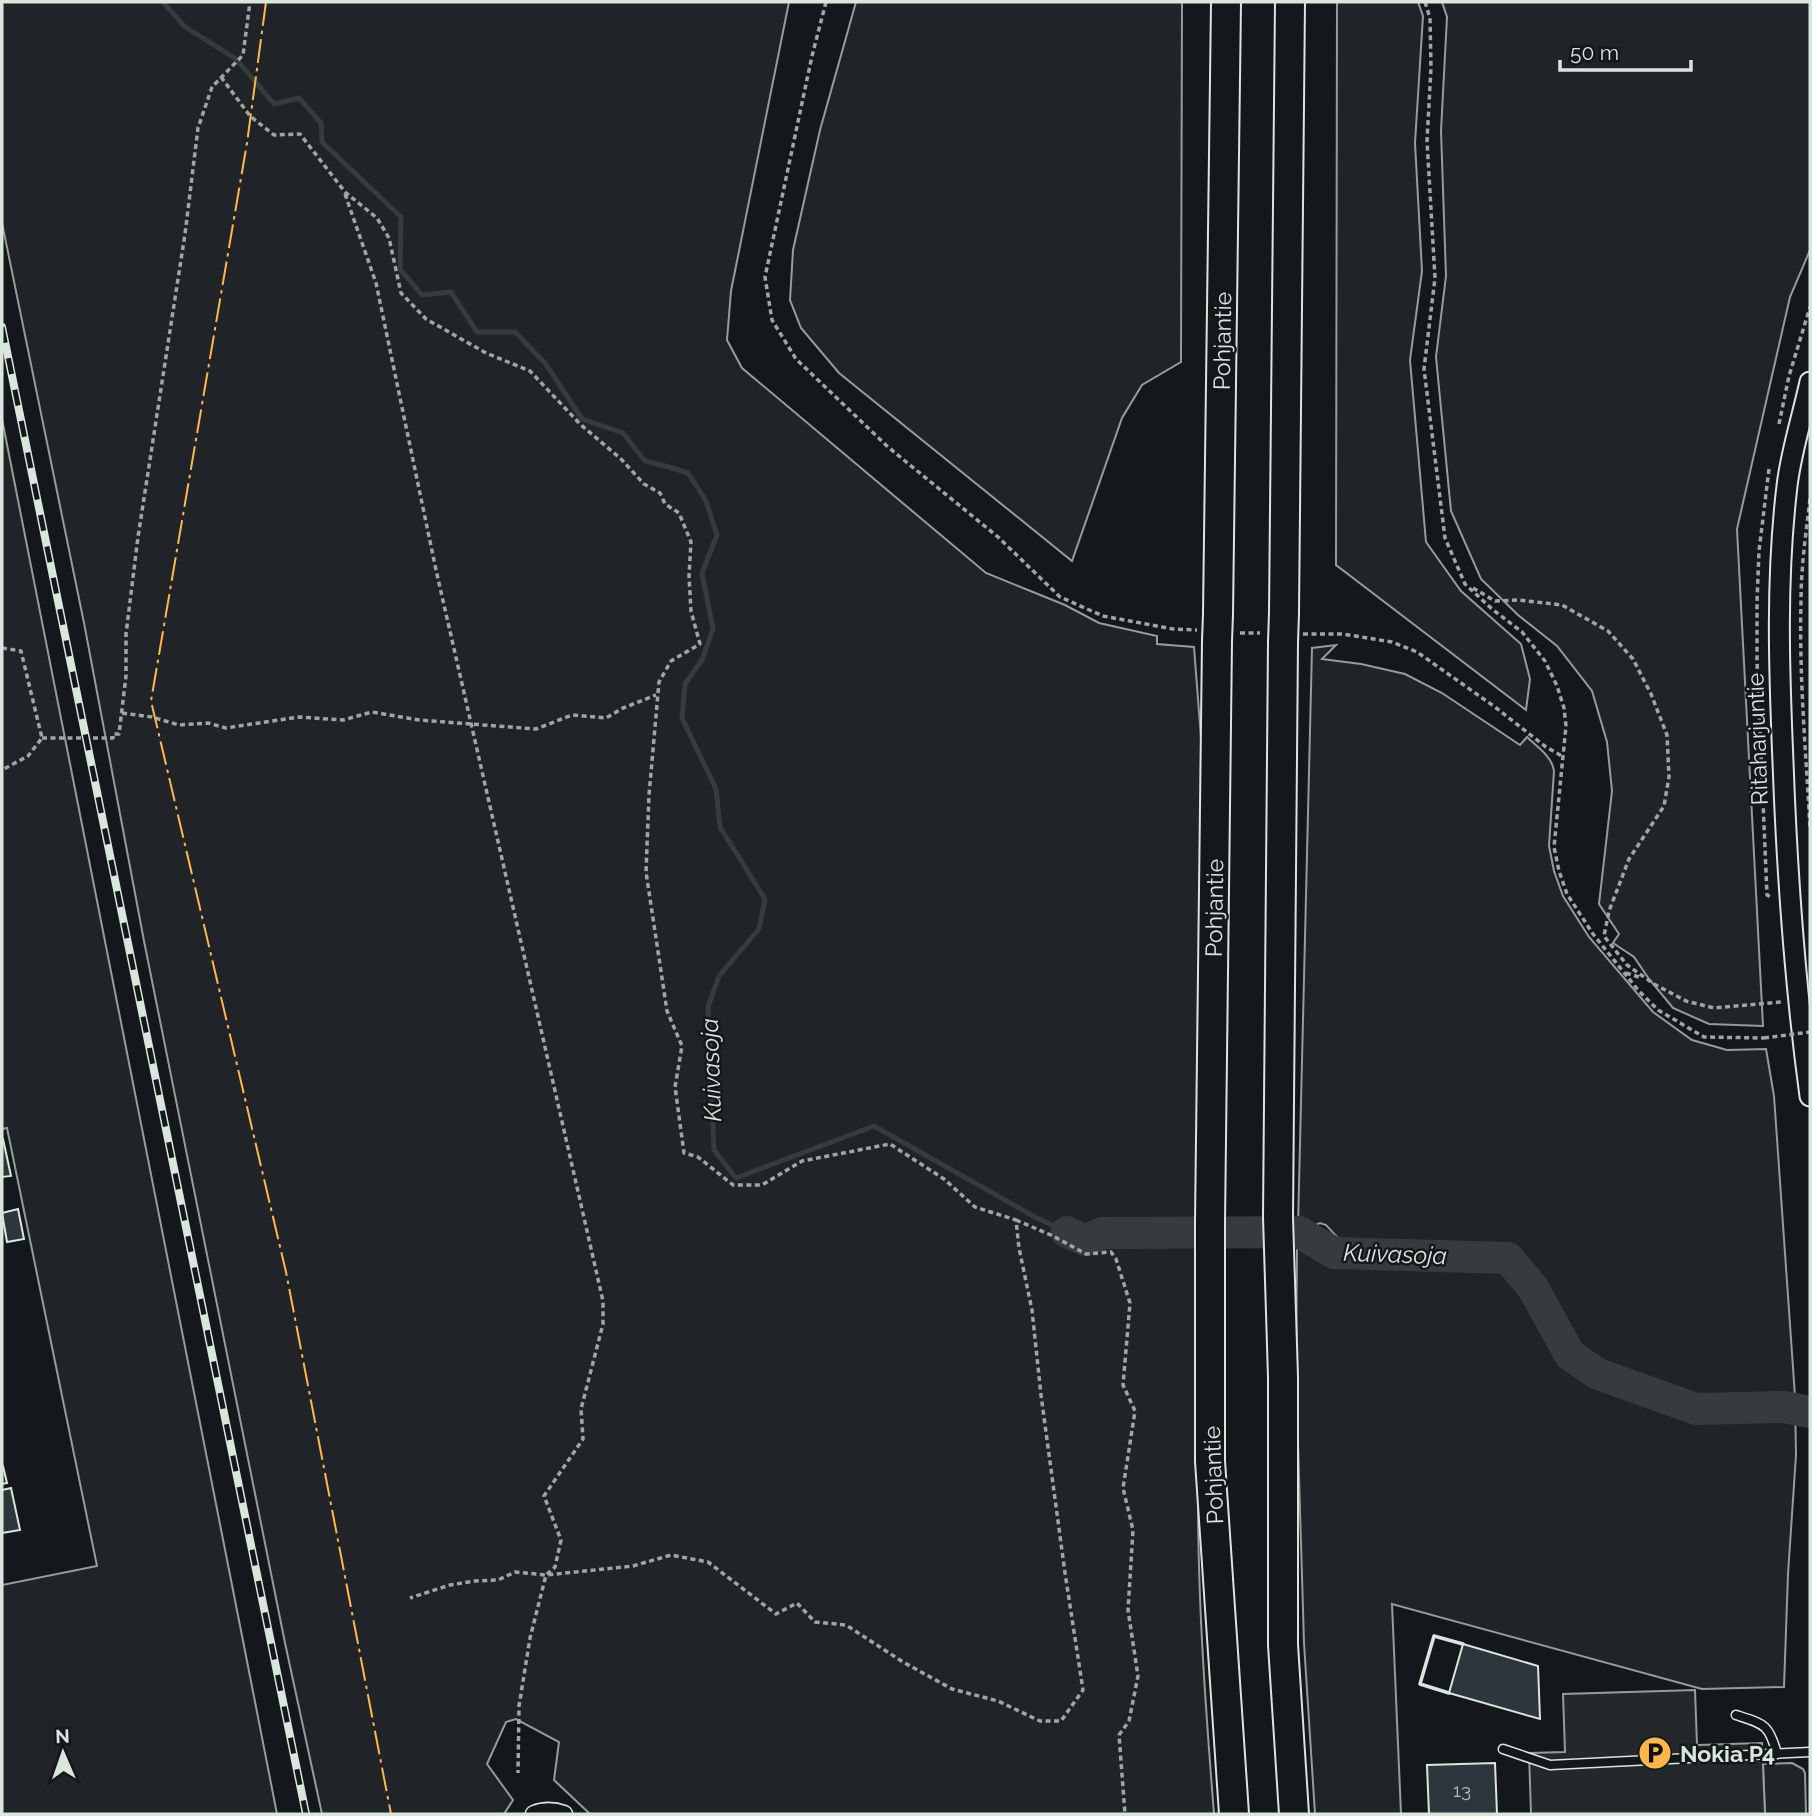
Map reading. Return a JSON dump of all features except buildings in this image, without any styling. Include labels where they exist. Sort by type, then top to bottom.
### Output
[{"type":"highway","name":"Pohjantie","points":[[1226,2],[1210,1234],[1210,1461],[1234,1814]]},
{"type":"highway","points":[[1290,2],[1278,1217],[1283,1377],[1283,1645],[1294,1814]]},
{"type":"street","name":"Ritaharjuntie","points":[[1810,382],[1788,483],[1779,602],[1786,840],[1798,1001],[1810,1096]]},
{"type":"street","points":[[534,1814],[553,1811],[564,1814]]},
{"type":"lane","points":[[1736,1715],[1759,1723],[1772,1736],[1776,1754]]},
{"type":"lane","points":[[1503,1749],[1550,1765],[1810,1752]]},
{"type":"path","points":[[42,738],[113,738],[113,734],[119,734],[126,676],[126,634],[138,537],[185,234],[198,128],[212,87],[243,55],[250,2]]},
{"type":"path","points":[[826,2],[765,277],[772,320],[796,359],[888,447],[998,537],[1060,597],[1103,616],[1173,629],[1282,630],[1343,634],[1392,642],[1418,652],[1562,756]]},
{"type":"path","points":[[1425,2],[1430,18],[1431,68],[1427,141],[1435,278],[1424,369],[1445,538],[1465,584],[1522,632],[1545,660],[1557,686],[1566,726],[1554,846],[1567,894],[1593,934],[1638,990],[1658,1010],[1704,1037],[1764,1038],[1810,1031]]},
{"type":"path","points":[[221,76],[250,116],[274,135],[300,134],[345,192],[376,218],[388,238],[401,293],[426,319],[486,353],[530,371],[580,425],[621,458],[644,484],[660,492],[665,504],[679,513],[691,542],[691,611],[700,644],[671,661],[659,682],[649,795],[646,872],[667,1011],[682,1046],[674,1087],[684,1153],[698,1157],[733,1185],[762,1185],[802,1161],[890,1144],[944,1179],[975,1207],[1016,1220],[1086,1254],[1111,1252],[1116,1259],[1130,1303],[1123,1385],[1135,1411],[1123,1488],[1133,1530],[1128,1610],[1138,1676],[1129,1721],[1119,1735],[1125,1814]]},
{"type":"path","points":[[345,192],[376,283],[433,556],[603,1301],[603,1325],[580,1409],[583,1439],[544,1496],[561,1540],[555,1567],[546,1575],[530,1638],[519,1706],[518,1773]]},
{"type":"path","points":[[1804,324],[1810,326]]},
{"type":"path","points":[[1810,499],[1803,551],[1801,656],[1810,828]]},
{"type":"path","points":[[1465,584],[1495,601],[1519,600],[1562,605],[1608,631],[1633,659],[1651,694],[1667,735],[1669,777],[1664,806],[1629,859],[1609,911],[1604,936],[1627,965],[1686,1001],[1714,1008],[1798,1001]]},
{"type":"path","points":[[2,648],[20,651],[42,738]]},
{"type":"path","points":[[122,713],[152,717],[179,725],[208,723],[226,728],[299,717],[343,720],[372,712],[419,720],[536,729],[572,715],[606,718],[623,708],[657,695]]},
{"type":"path","points":[[2,770],[28,756],[42,738]]},
{"type":"path","points":[[1625,972],[1647,979]]},
{"type":"path","points":[[410,1598],[450,1585],[498,1580],[514,1572],[546,1575],[633,1566],[671,1555],[708,1562],[776,1614],[797,1603],[815,1622],[846,1625],[951,1689],[998,1702],[1040,1721],[1061,1721],[1083,1690],[1041,1395],[1032,1310],[1016,1220]]},
{"type":"shaded area","points":[[2,2],[789,2],[731,291],[727,340],[742,368],[986,573],[1065,605],[1099,623],[1157,636],[1157,644],[1194,647],[1201,738],[1198,1531],[1214,1814],[590,1814],[554,1780],[559,1742],[516,1719],[506,1722],[487,1764],[513,1800],[504,1814],[322,1814],[285,1643],[144,941],[84,623],[2,223]]},
{"type":"shaded area","points":[[856,2],[1182,2],[1181,362],[1142,385],[1122,418],[1072,561],[839,373],[801,328],[790,300],[793,250],[820,130]]},
{"type":"shaded area","points":[[1337,2],[1418,2],[1423,16],[1415,143],[1422,271],[1410,360],[1426,542],[1461,591],[1521,644],[1530,679],[1526,710],[1336,565]]},
{"type":"shaded area","points":[[1442,2],[1810,2],[1810,250],[1790,297],[1737,529],[1763,1026],[1709,1024],[1673,1008],[1634,957],[1613,943],[1619,934],[1599,904],[1612,791],[1607,742],[1592,691],[1557,646],[1518,615],[1481,579],[1451,511],[1436,357],[1446,276],[1441,131],[1447,17]]},
{"type":"shaded area","points":[[2,419],[277,1814],[2,1814],[2,1585],[97,1566],[7,1128],[2,1129]]},
{"type":"shaded area","points":[[1336,645],[1322,659],[1405,674],[1442,693],[1520,745],[1527,737],[1539,748],[1547,756],[1554,771],[1549,846],[1554,871],[1563,896],[1589,937],[1653,1012],[1692,1040],[1727,1050],[1766,1049],[1774,1096],[1795,1396],[1796,1455],[1784,1687],[1702,1689],[1392,1604],[1401,1814],[1315,1814],[1304,1643],[1296,1377],[1297,1244],[1311,1244],[1323,1256],[1332,1258],[1402,1265],[1401,1250],[1346,1241],[1320,1223],[1311,1227],[1298,1226],[1312,648]]},
{"type":"shaded area","name":"Nokia P4","points":[[1695,1690],[1697,1745],[1762,1743],[1765,1814],[1531,1814],[1529,1753],[1565,1752],[1563,1694]]},
{"type":"shaded area","points":[[1792,1763],[1805,1773],[1806,1814],[1765,1814],[1763,1764]]},
{"type":"waterway","name":"Kuivasoja","points":[[163,2],[184,26],[236,59],[274,104],[299,98],[321,123],[322,142],[401,217],[400,269],[422,295],[451,292],[477,332],[515,332],[545,363],[582,419],[623,433],[645,461],[688,473],[706,501],[717,535],[702,573],[713,629],[702,660],[685,684],[682,718],[716,789],[720,827],[765,899],[759,929],[719,976],[708,1007],[714,1150],[736,1178],[874,1126],[1035,1217],[1067,1232]]},
{"type":"waterway","name":"Kuivasoja","points":[[1067,1232],[1085,1240],[1103,1233],[1299,1232],[1334,1253],[1508,1258],[1533,1288],[1570,1355],[1598,1374],[1696,1409],[1784,1407],[1810,1412]]},
{"type":"railway","points":[[2,327],[306,1814]]},
{"type":"wall","points":[[1449,1693],[1420,1684],[1434,1636],[1463,1644]]},
{"type":"power","points":[[266,2],[247,143],[151,701],[286,1272],[391,1814]]},
{"type":"place","name":"Nokia P4","points":[[1655,1753]]}]
